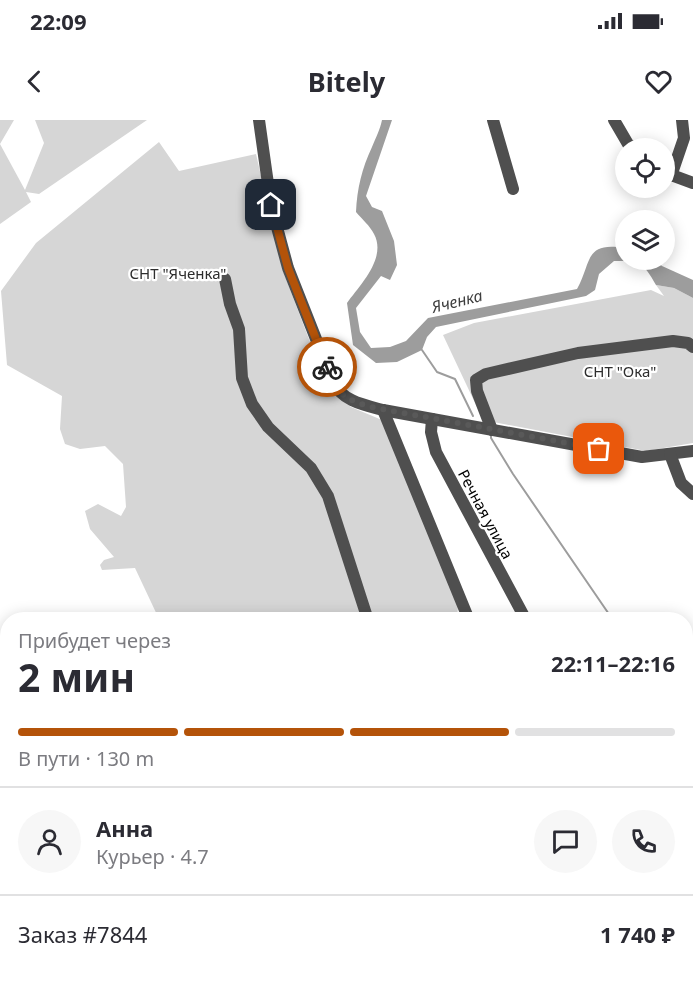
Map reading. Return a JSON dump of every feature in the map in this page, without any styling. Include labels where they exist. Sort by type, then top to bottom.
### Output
[{"type":"street","points":[[259,120],[271,205],[288,268],[333,382],[342,395],[383,410],[642,457],[693,451]]},
{"type":"street","points":[[493,120],[513,189]]},
{"type":"street","points":[[614,120],[624,138]]},
{"type":"street","points":[[675,158],[684,138],[682,120]]},
{"type":"street","points":[[675,177],[693,183]]},
{"type":"street","points":[[225,279],[230,304],[239,329],[242,378],[252,404],[268,427],[311,468],[328,496],[365,612]]},
{"type":"street","points":[[492,430],[477,391],[476,380],[486,374],[578,353],[673,341],[693,346]]},
{"type":"street","points":[[383,410],[461,612]]},
{"type":"street","name":"Речная улица","points":[[432,420],[431,432],[436,452],[522,612]]},
{"type":"street","points":[[670,454],[681,483],[693,494]]},
{"type":"green space","points":[[0,120],[14,120],[0,144]]},
{"type":"green space","points":[[35,120],[147,120],[39,194],[26,192],[31,202],[0,224],[0,144],[25,190],[44,143]]},
{"type":"green space","name":"СНТ \"Яченка\"","points":[[159,142],[179,171],[256,154],[283,271],[328,389],[351,407],[382,420],[458,605],[458,612],[156,612],[135,568],[102,570],[100,565],[104,560],[114,557],[90,529],[85,511],[98,504],[121,516],[126,507],[123,464],[105,446],[80,449],[65,444],[60,429],[62,396],[7,365],[1,291],[36,243]]},
{"type":"green space","name":"СНТ \"Ока\"","points":[[656,285],[674,288],[693,298],[693,443],[646,451],[483,420],[443,335],[474,323],[651,290],[664,296]]},
{"type":"shaded area","points":[[382,120],[392,120],[366,196],[372,207],[382,211],[394,241],[397,265],[390,280],[381,276],[356,308],[360,332],[371,348],[390,347],[406,341],[428,318],[577,289],[591,256],[602,248],[615,247],[615,261],[599,274],[595,290],[586,296],[436,327],[427,337],[422,350],[397,362],[376,363],[353,345],[347,303],[365,280],[375,262],[377,252],[374,234],[356,212],[363,171]]},
{"type":"shaded area","points":[[646,270],[671,270],[693,280],[693,298],[674,288],[656,285]]},
{"type":"waterway","points":[[422,350],[437,372],[455,379],[473,416]]},
{"type":"waterway","points":[[491,435],[513,474],[608,612]]},
{"type":"way so far","points":[[327,367],[336,389],[342,395],[371,407],[599,449]]},
{"type":"route","points":[[271,205],[288,268],[327,367]]},
{"type":"water label","name":"Яченка","points":[[457,301]]}]
